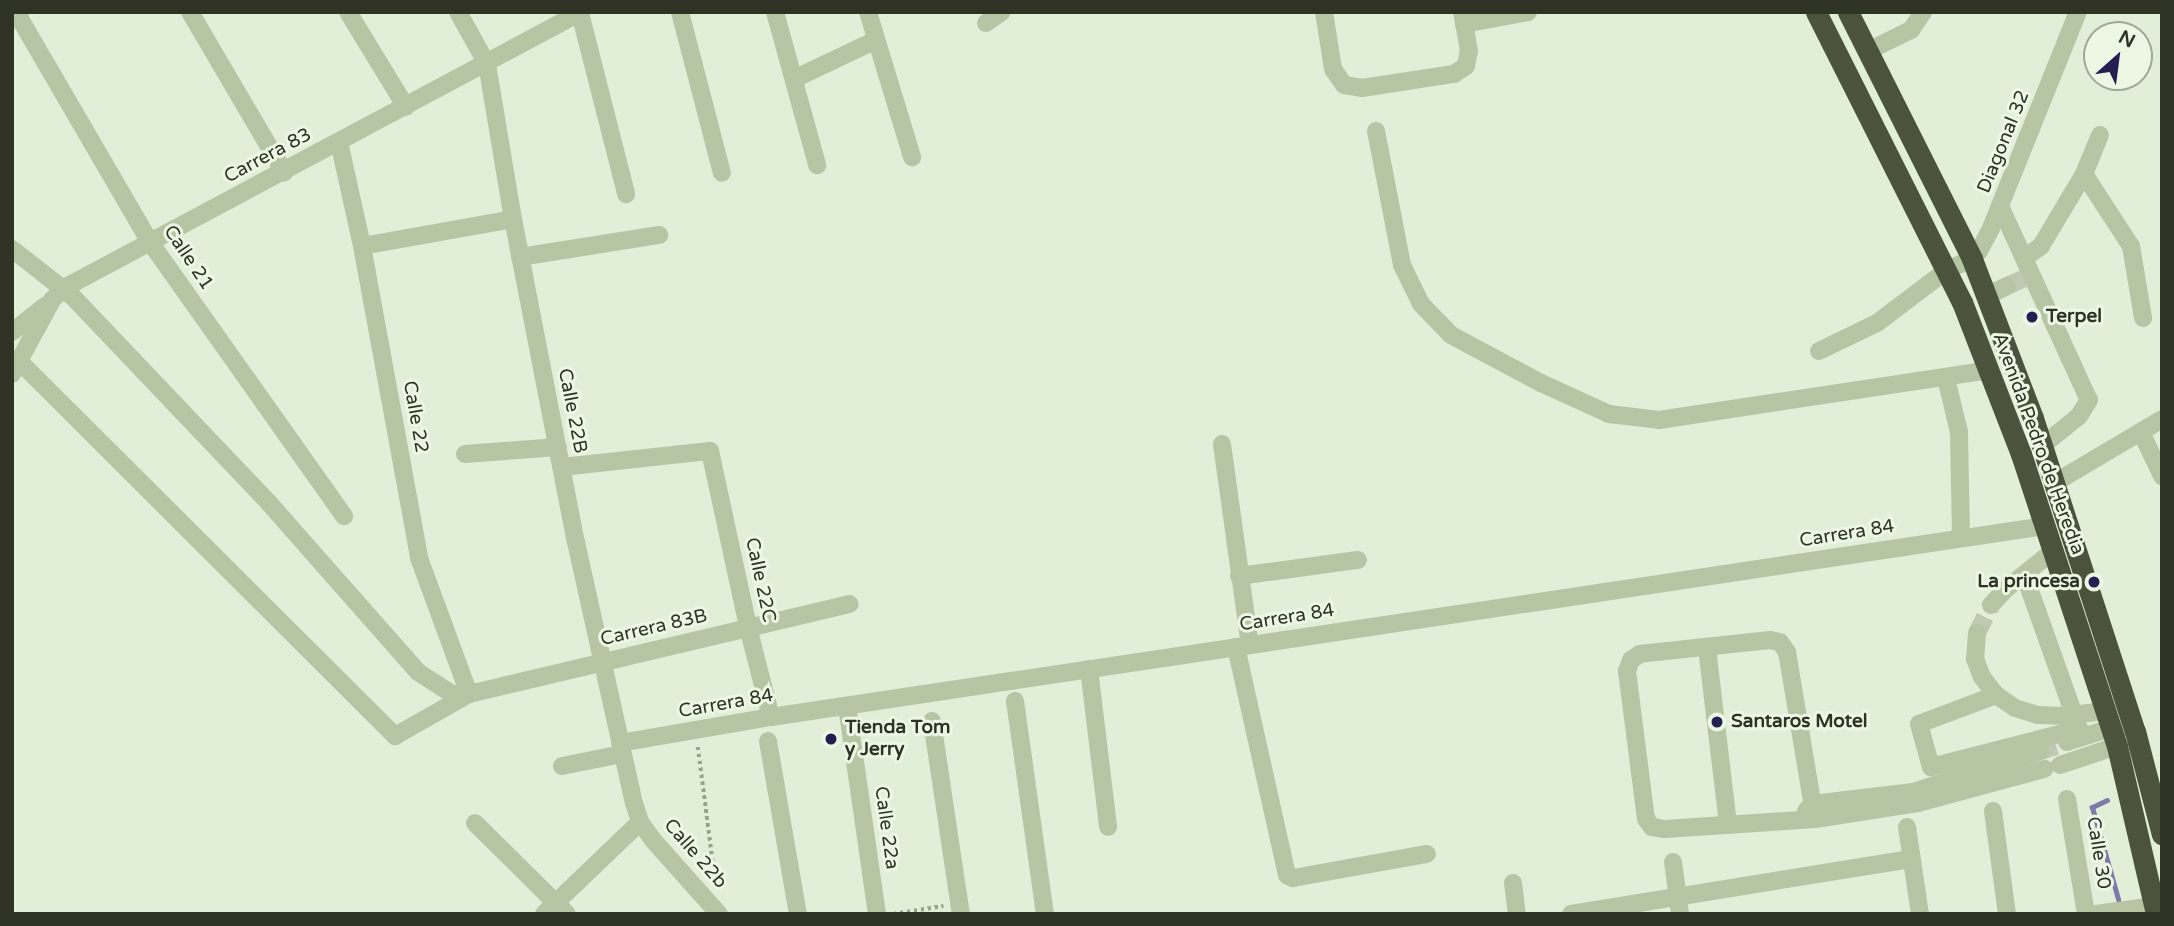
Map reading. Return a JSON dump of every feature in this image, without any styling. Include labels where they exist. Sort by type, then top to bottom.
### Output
[{"type":"highway","name":"Avenida Pedro de Heredia","points":[[1816,12],[1948,270],[1989,370],[2045,526],[2111,728],[2155,910]]},
{"type":"highway","name":"Avenida Pedro de Heredia","points":[[1848,12],[1972,259],[2043,445],[2135,731],[2162,835]]},
{"type":"street","name":"Calle 21","points":[[16,12],[150,242],[344,516]]},
{"type":"street","points":[[190,12],[284,172]]},
{"type":"street","points":[[348,12],[406,107]]},
{"type":"street","name":"Calle 22B","points":[[458,12],[487,64],[520,257],[562,467],[621,748],[640,822]]},
{"type":"street","points":[[680,12],[722,173]]},
{"type":"street","points":[[775,12],[817,165]]},
{"type":"street","points":[[868,12],[912,157]]},
{"type":"street","points":[[986,23],[1002,12]]},
{"type":"street","points":[[1324,12],[1334,69],[1344,85],[1362,88],[1454,74],[1466,66],[1469,51],[1463,18],[1528,12]]},
{"type":"street","points":[[1868,51],[1911,30],[1923,12]]},
{"type":"street","name":"Diagonal 32","points":[[1972,259],[1982,246],[2000,206],[2078,12]]},
{"type":"street","name":"Carrera 83","points":[[12,332],[58,294],[150,242],[581,13]]},
{"type":"street","points":[[581,13],[625,194]]},
{"type":"street","points":[[794,79],[876,40]]},
{"type":"street","points":[[1376,131],[1402,265],[1421,304],[1451,335],[1541,383],[1609,414],[1659,421],[1989,370]]},
{"type":"street","points":[[2028,270],[2084,174],[2100,135]]},
{"type":"street","name":"Calle 22","points":[[339,142],[362,246],[419,558],[470,694]]},
{"type":"street","points":[[2084,174],[2132,246],[2143,317]]},
{"type":"street","points":[[2000,206],[2090,400],[2088,406],[2070,425],[2043,445]]},
{"type":"street","points":[[362,246],[513,219]]},
{"type":"street","points":[[520,257],[659,235]]},
{"type":"street","points":[[12,249],[269,503],[418,672],[452,694],[470,694]]},
{"type":"street","points":[[1819,351],[1877,323],[1948,270],[1972,259]]},
{"type":"street","points":[[1986,296],[2007,286]]},
{"type":"street","points":[[58,294],[16,368],[395,736],[470,694]]},
{"type":"street","points":[[1946,378],[1959,432],[1961,538]]},
{"type":"street","points":[[2056,482],[2162,419]]},
{"type":"street","points":[[2141,432],[2162,476]]},
{"type":"street","points":[[1222,444],[1239,576],[1243,646],[1287,874],[1293,878],[1427,854]]},
{"type":"street","points":[[465,454],[558,447]]},
{"type":"street","name":"Calle 22C","points":[[562,467],[710,451],[748,627],[771,717]]},
{"type":"street","name":"Carrera 84","points":[[562,766],[621,748],[771,717],[2045,526]]},
{"type":"street","points":[[1991,605],[2053,551]]},
{"type":"street","points":[[1239,576],[1357,560]]},
{"type":"street","points":[[1996,695],[1919,724],[1931,767],[2079,729],[2024,574]]},
{"type":"street","name":"Carrera 83B","points":[[470,694],[849,604]]},
{"type":"street","points":[[1977,633],[1975,659],[1982,677],[1996,695],[2015,708],[2038,715],[2074,715],[2111,728]]},
{"type":"street","points":[[1814,812],[1787,652],[1780,642],[1770,640],[1640,654],[1631,660],[1629,684],[1646,819],[1652,827],[1665,829],[1796,821],[1814,812],[1913,792],[2111,728]]},
{"type":"street","points":[[1707,648],[1728,825]]},
{"type":"street","points":[[1089,669],[1108,828]]},
{"type":"street","points":[[1015,701],[1045,914]]},
{"type":"street","name":"Calle 22a","points":[[846,706],[877,914]]},
{"type":"street","points":[[932,721],[960,909]]},
{"type":"street","points":[[1814,812],[1918,803],[2052,767],[2111,728]]},
{"type":"street","points":[[768,741],[798,914]]},
{"type":"street","name":"Calle 30","points":[[2067,799],[2086,914]]},
{"type":"street","points":[[1993,811],[2007,914]]},
{"type":"street","points":[[475,823],[556,910],[640,822]]},
{"type":"street","name":"Calle 22b","points":[[640,822],[719,914]]},
{"type":"street","points":[[1906,827],[1920,914]]},
{"type":"street","points":[[1571,914],[1679,905],[1911,859]]},
{"type":"street","points":[[1673,862],[1679,905]]},
{"type":"street","points":[[1513,883],[1517,914]]},
{"type":"street","points":[[2096,914],[2155,910]]},
{"type":"path","points":[[696,731],[716,888]]},
{"type":"path","points":[[893,914],[960,909]]},
{"type":"waterway","points":[[2107,800],[2092,807],[2118,899]]},
{"type":"tunnel","points":[[2007,286],[2025,278]]},
{"type":"tunnel","points":[[1977,633],[1991,605]]},
{"type":"tunnel","points":[[2041,751],[2056,746]]},
{"type":"place","name":"Terpel","points":[[2032,317]]},
{"type":"place","name":"La princesa","points":[[2094,582]]},
{"type":"place","name":"Santaros Motel","points":[[1717,722]]},
{"type":"place","name":"Tienda Tom y Jerry","points":[[831,739]]}]
